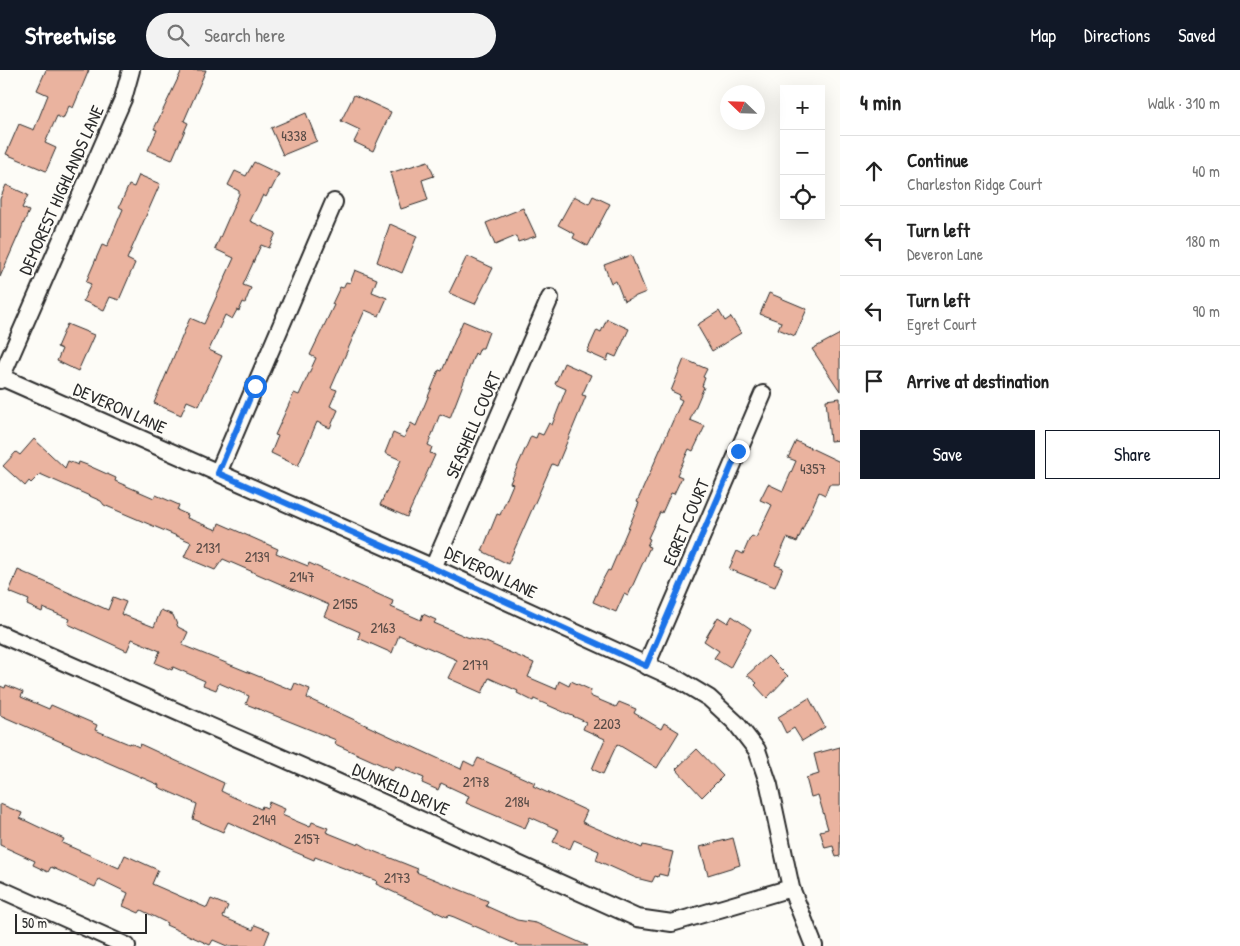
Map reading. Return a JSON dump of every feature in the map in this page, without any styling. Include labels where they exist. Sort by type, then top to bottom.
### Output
[{"type":"street","name":"DEMOREST HIGHLANDS LANE","points":[[0,379],[123,99],[131,70]]},
{"type":"street","points":[[218,473],[334,202]]},
{"type":"street","name":"SEASHELL COURT","points":[[433,568],[550,298]]},
{"type":"street","name":"DEVERON LANE","points":[[0,379],[433,568],[679,680],[708,698],[736,723],[757,750],[769,784],[791,888],[814,946]]},
{"type":"street","name":"EGRET COURT","points":[[646,666],[763,394]]},
{"type":"street","name":"DUNKELD DRIVE","points":[[0,634],[337,782],[637,918],[672,923],[791,888]]},
{"type":"street","points":[[0,889],[127,946]]},
{"type":"building","points":[[46,70],[89,70],[73,108],[69,106],[63,119],[57,116],[45,143],[56,148],[46,171],[6,154],[19,124],[34,130],[48,95],[37,90]]},
{"type":"building","points":[[182,70],[206,70],[184,121],[188,123],[172,160],[148,150],[157,130],[154,129]]},
{"type":"building","points":[[354,95],[391,112],[373,151],[354,142],[360,130],[341,121]]},
{"type":"building","points":[[306,113],[317,141],[283,155],[271,128]]},
{"type":"building","points":[[428,161],[434,176],[422,180],[428,200],[401,209],[390,173]]},
{"type":"building","points":[[254,162],[279,174],[266,197],[263,195],[250,221],[276,233],[269,248],[261,245],[243,285],[251,288],[245,303],[243,302],[239,311],[237,310],[232,319],[225,315],[209,350],[222,356],[199,406],[187,401],[181,415],[154,403],[190,318],[204,324],[234,258],[215,249],[239,194],[239,191],[228,185],[235,171],[246,176]]},
{"type":"building","points":[[139,175],[160,184],[127,259],[135,263],[119,300],[110,297],[104,310],[83,301],[91,284],[86,282],[102,245],[107,247],[123,209],[119,207],[129,185],[134,187]]},
{"type":"building","points":[[6,185],[28,195],[22,208],[29,211],[0,277],[0,199]]},
{"type":"building","points":[[574,196],[589,204],[593,196],[610,204],[588,246],[573,238],[575,234],[558,225]]},
{"type":"building","points":[[523,208],[536,236],[518,242],[516,236],[495,245],[486,223]]},
{"type":"building","points":[[390,224],[417,236],[402,273],[377,262]]},
{"type":"building","points":[[631,255],[646,292],[624,301],[616,281],[611,283],[604,265]]},
{"type":"building","points":[[467,256],[493,268],[475,304],[449,293]]},
{"type":"building","points":[[355,270],[377,279],[372,292],[387,298],[379,316],[365,310],[331,388],[337,390],[330,406],[338,410],[330,428],[317,422],[298,466],[271,453],[278,436],[275,435],[294,393],[299,395],[316,358],[310,355],[334,305],[332,304],[340,287],[343,288],[346,282],[350,283]]},
{"type":"building","points":[[769,293],[807,309],[795,336],[778,329],[781,322],[760,314]]},
{"type":"building","points":[[719,311],[725,321],[731,317],[741,333],[712,351],[697,325]]},
{"type":"building","points":[[607,319],[629,329],[616,357],[609,354],[607,361],[587,352],[597,330],[601,332]]},
{"type":"building","points":[[463,321],[489,332],[483,348],[480,348],[477,355],[475,353],[450,418],[440,414],[428,445],[432,447],[430,453],[435,455],[407,517],[380,505],[401,460],[385,453],[393,433],[404,438],[411,423],[416,426],[439,370],[442,371]]},
{"type":"building","points":[[67,324],[94,335],[78,371],[57,361],[62,349],[57,347]]},
{"type":"building","points":[[840,334],[840,391],[812,349]]},
{"type":"building","points":[[684,359],[707,369],[703,377],[705,378],[702,386],[704,387],[690,420],[705,426],[693,451],[689,449],[677,475],[682,477],[674,494],[671,493],[662,513],[660,512],[648,538],[650,539],[647,546],[650,547],[628,596],[624,594],[616,612],[593,602],[608,570],[610,571],[639,503],[637,502],[682,400],[678,398],[680,395],[671,391]]},
{"type":"building","points":[[564,363],[591,375],[582,395],[586,396],[557,466],[552,464],[508,564],[482,551],[497,514],[500,515],[513,484],[510,483],[531,436],[536,438],[538,433],[543,435],[549,423],[552,425],[566,389],[555,384]]},
{"type":"building","points":[[840,398],[840,440],[830,441],[826,400]]},
{"type":"building","points":[[34,439],[65,468],[68,461],[78,465],[79,462],[87,465],[116,478],[115,481],[154,498],[156,495],[179,505],[177,510],[188,515],[187,518],[217,530],[219,523],[278,549],[276,553],[308,566],[309,563],[393,601],[391,607],[421,620],[423,614],[436,620],[434,623],[467,637],[486,642],[534,663],[528,677],[556,689],[559,681],[569,686],[571,681],[591,690],[590,696],[616,707],[619,702],[636,709],[634,713],[661,729],[664,723],[679,732],[657,768],[617,744],[603,774],[592,769],[605,739],[583,729],[586,722],[534,699],[533,701],[517,693],[518,691],[489,678],[482,693],[448,678],[457,660],[399,635],[392,653],[358,638],[360,632],[324,616],[329,605],[223,559],[215,570],[184,557],[191,542],[104,505],[101,501],[40,474],[25,486],[3,466],[16,452],[20,455]]},
{"type":"building","points":[[796,441],[840,462],[840,484],[829,484],[825,495],[819,492],[797,542],[787,538],[775,565],[783,568],[775,587],[729,569],[737,551],[743,554],[750,538],[752,536],[756,538],[772,505],[760,500],[768,484],[783,491],[796,461],[788,458]]},
{"type":"building","points":[[18,570],[108,610],[113,597],[126,602],[121,614],[154,627],[161,610],[173,615],[178,627],[188,632],[182,645],[292,690],[295,683],[310,689],[307,698],[461,769],[464,761],[474,766],[478,758],[535,783],[533,786],[587,811],[582,822],[642,848],[643,845],[673,852],[667,876],[659,874],[658,877],[655,876],[652,882],[636,878],[596,860],[599,851],[574,840],[570,849],[553,842],[559,830],[530,817],[525,828],[466,803],[469,796],[441,783],[438,790],[422,783],[424,778],[395,766],[393,770],[335,744],[336,740],[246,704],[249,696],[219,683],[216,690],[203,685],[205,681],[173,667],[172,670],[155,663],[160,651],[132,639],[127,651],[68,624],[70,619],[43,608],[42,612],[27,605],[29,600],[9,592]]},
{"type":"building","points":[[732,616],[751,629],[730,668],[714,658],[719,651],[704,641],[718,617],[728,623]]},
{"type":"building","points":[[768,656],[788,676],[767,698],[755,685],[757,683],[747,675]]},
{"type":"building","points":[[6,685],[23,692],[21,697],[49,709],[51,705],[97,725],[95,730],[129,744],[139,747],[140,744],[224,783],[221,791],[233,797],[261,809],[262,806],[267,808],[269,802],[285,809],[282,815],[310,827],[312,822],[328,828],[326,832],[358,845],[359,843],[373,851],[418,869],[416,872],[488,901],[486,906],[517,920],[536,923],[588,946],[520,946],[454,917],[448,915],[447,917],[376,884],[377,881],[315,857],[314,860],[228,822],[223,832],[193,819],[197,804],[158,787],[159,785],[0,715],[0,686],[5,688]]},
{"type":"building","points":[[809,698],[825,727],[802,741],[794,728],[786,733],[778,717]]},
{"type":"building","points":[[840,747],[840,856],[836,857],[833,846],[825,848],[820,831],[828,829],[818,795],[811,797],[806,778],[819,774],[814,754]]},
{"type":"building","points":[[697,749],[723,776],[702,797],[676,769]]},
{"type":"building","points":[[0,804],[22,813],[20,818],[64,839],[62,843],[119,868],[125,855],[158,870],[152,884],[207,908],[211,899],[228,906],[223,917],[253,930],[255,925],[270,931],[264,946],[227,946],[213,940],[210,945],[166,925],[167,923],[141,910],[139,913],[123,906],[128,893],[99,879],[95,887],[51,867],[48,872],[33,865],[35,861],[0,845]]},
{"type":"building","points":[[733,838],[740,865],[708,875],[700,847]]},
{"type":"route","points":[[255,386],[218,473],[433,568],[646,666],[738,451]]}]
